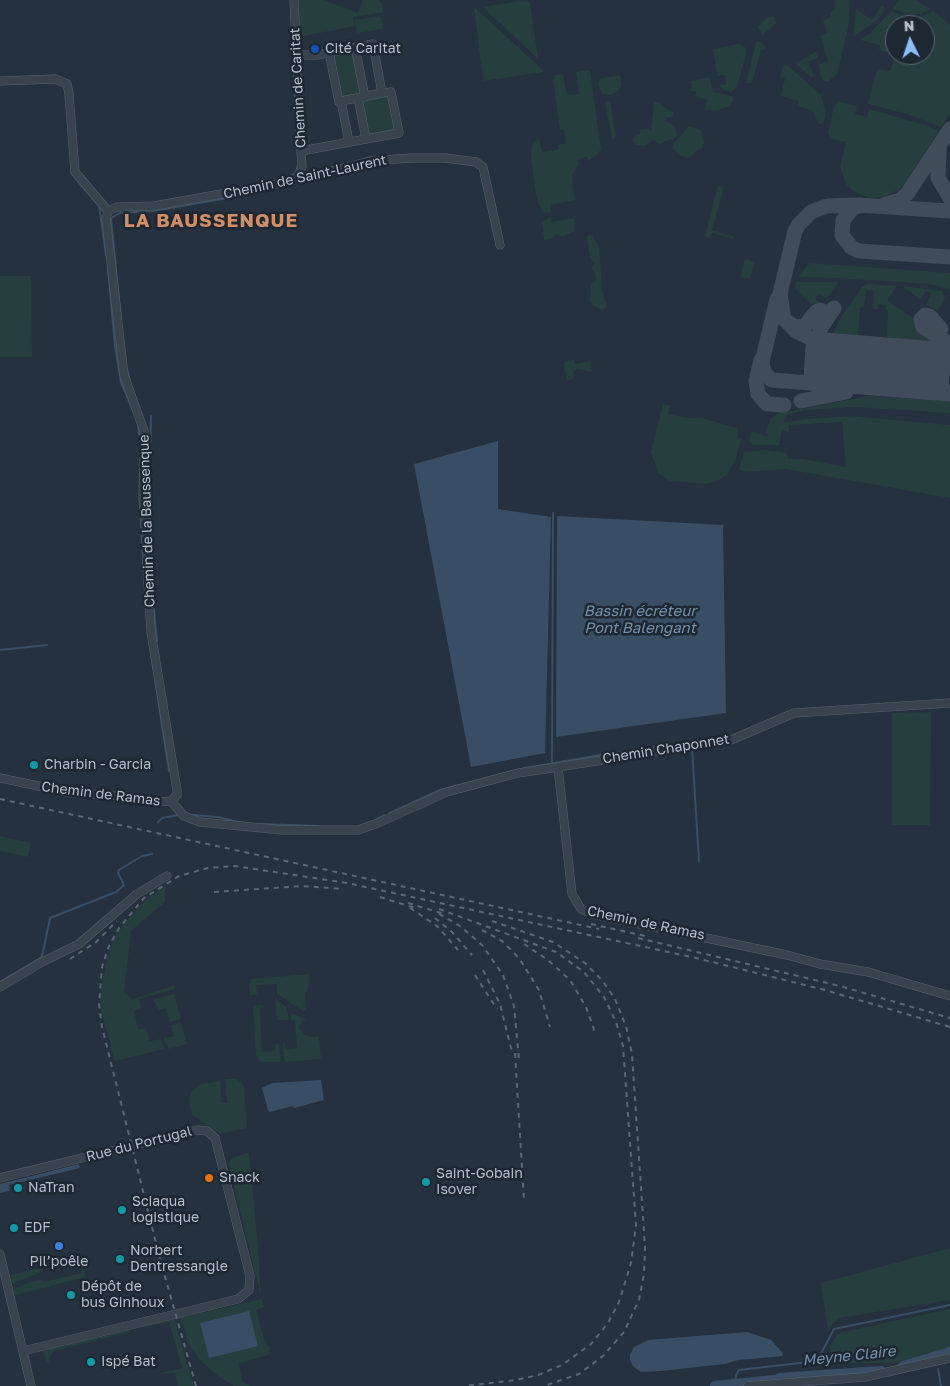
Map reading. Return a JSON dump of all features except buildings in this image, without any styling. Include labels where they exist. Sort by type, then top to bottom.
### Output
[{"type":"street","name":"Chemin de Caritat","points":[[294,0],[302,151],[302,166],[298,176]]},
{"type":"street","points":[[296,55],[329,52],[373,44],[382,93]]},
{"type":"street","points":[[355,47],[366,139]]},
{"type":"street","points":[[329,52],[349,142]]},
{"type":"street","points":[[0,81],[55,79],[67,84],[75,172],[108,210]]},
{"type":"street","points":[[302,151],[399,133],[391,92],[341,101]]},
{"type":"street","name":"Chemin de Saint-Laurent","points":[[108,210],[117,207],[154,206],[282,184],[298,176],[308,177],[390,159],[445,158],[476,162],[483,167],[500,245]]},
{"type":"street","name":"Chemin de la Baussenque","points":[[108,210],[108,238],[124,375],[144,430],[143,497],[151,632],[177,790],[177,795],[172,801]]},
{"type":"street","name":"Chemin Chaponnet","points":[[558,767],[731,740],[794,713],[950,703]]},
{"type":"street","name":"Chemin de Ramas","points":[[0,778],[71,793],[125,796],[158,802],[172,801],[184,816],[200,822],[282,830],[358,830],[378,824],[446,792],[518,773],[558,767],[572,894],[581,909],[592,914],[759,948],[820,964],[868,972],[950,996]]},
{"type":"street","points":[[0,987],[42,962],[79,944],[137,894],[167,876]]},
{"type":"street","name":"Rue du Portugal","points":[[0,1178],[197,1130],[207,1131],[215,1138],[250,1276],[249,1290],[238,1299],[23,1351]]},
{"type":"street","points":[[0,1254],[31,1386]]},
{"type":"street","points":[[748,1386],[865,1377],[950,1358]]},
{"type":"green space","points":[[298,0],[323,0],[358,13],[363,0],[379,0],[383,5],[383,12],[353,17],[355,26],[299,37]]},
{"type":"green space","points":[[526,0],[530,2],[538,59],[483,7]]},
{"type":"green space","points":[[834,0],[850,0],[849,24],[837,74],[828,82],[822,80],[818,65],[828,61],[820,36],[827,33],[823,20],[831,17],[830,13],[835,10]]},
{"type":"green space","points":[[899,0],[916,0],[930,9],[921,14],[908,14],[893,9]]},
{"type":"green space","points":[[882,5],[886,9],[876,21],[853,37],[856,9],[872,20]]},
{"type":"green space","points":[[474,7],[543,70],[543,72],[483,81]]},
{"type":"green space","points":[[891,11],[900,15],[887,15]]},
{"type":"green space","points":[[933,11],[950,25],[950,114],[941,127],[907,114],[868,104],[877,69],[890,71],[892,65],[935,65],[935,15],[925,15]]},
{"type":"green space","points":[[381,16],[383,29],[357,33],[355,20]]},
{"type":"green space","points":[[773,16],[776,24],[765,33],[764,37],[758,27],[766,18]]},
{"type":"green space","points":[[885,17],[885,52],[879,50],[880,45],[861,39],[869,34]]},
{"type":"green space","points":[[756,42],[760,42],[765,46],[765,50],[761,50],[752,83],[746,83]]},
{"type":"green space","points":[[740,44],[746,48],[746,54],[737,87],[731,92],[724,90],[720,85],[726,84],[725,75],[717,76],[713,49]]},
{"type":"green space","points":[[353,50],[362,95],[342,99],[333,54]]},
{"type":"green space","points":[[816,52],[818,58],[808,62],[814,76],[812,78],[795,63]]},
{"type":"green space","points":[[786,64],[821,95],[826,115],[823,124],[819,124],[812,110],[798,106],[799,101],[781,96],[785,78],[780,77],[783,65]]},
{"type":"green space","points":[[590,70],[601,149],[596,156],[588,161],[587,157],[578,159],[579,165],[572,175],[575,200],[550,205],[551,212],[543,213],[538,204],[536,194],[531,157],[532,145],[539,138],[542,152],[558,150],[558,145],[566,143],[564,130],[560,130],[553,79],[556,75],[563,74],[567,95],[579,94],[576,72]]},
{"type":"green space","points":[[620,75],[622,85],[619,90],[611,95],[602,94],[598,84],[601,78]]},
{"type":"green space","points":[[710,77],[713,92],[734,98],[730,106],[717,110],[705,110],[707,100],[695,96],[696,92],[689,90],[692,88],[691,81]]},
{"type":"green space","points":[[389,94],[396,130],[369,135],[362,100]]},
{"type":"green space","points":[[610,101],[616,137],[612,140],[605,102]]},
{"type":"green space","points":[[838,101],[857,106],[855,114],[867,117],[869,109],[925,125],[939,131],[906,182],[898,190],[884,197],[869,198],[853,191],[846,184],[840,167],[846,142],[832,139],[828,133],[834,106]]},
{"type":"green space","points":[[654,102],[659,102],[661,106],[674,112],[673,116],[667,118],[667,121],[675,127],[677,137],[659,144],[654,140],[645,146],[636,145],[633,141],[635,136],[640,134],[640,130],[647,129],[651,132]]},
{"type":"green space","points":[[689,126],[701,130],[704,143],[703,148],[697,150],[688,158],[681,156],[672,148]]},
{"type":"green space","points":[[718,185],[724,187],[712,230],[734,236],[733,239],[711,233],[709,239],[705,236]]},
{"type":"green space","points":[[551,216],[552,222],[574,218],[574,231],[562,237],[556,234],[552,239],[544,240],[542,222]]},
{"type":"green space","points":[[592,235],[599,246],[602,288],[604,299],[607,302],[607,307],[602,310],[593,306],[590,301],[591,284],[596,281],[595,273],[591,268],[595,264],[590,257],[587,236]]},
{"type":"green space","points":[[745,259],[755,262],[750,279],[740,277]]},
{"type":"green space","points":[[810,263],[950,273],[950,289],[930,284],[798,277]]},
{"type":"green space","points":[[0,276],[31,276],[32,357],[0,357]]},
{"type":"green space","points":[[796,282],[839,282],[826,299],[819,294],[815,299],[821,304],[811,304],[795,288]]},
{"type":"green space","points":[[867,284],[897,286],[887,300],[914,319],[914,324],[931,336],[931,341],[887,338],[888,311],[886,305],[878,304],[878,309],[873,309],[874,291],[866,290],[864,307],[860,308],[858,337],[833,334],[841,317],[862,287]]},
{"type":"green space","points":[[903,286],[942,291],[945,298],[939,309],[936,310],[926,304],[932,294],[926,291],[920,300]]},
{"type":"green space","points":[[574,360],[575,364],[590,361],[592,372],[578,369],[574,371],[573,379],[567,381],[564,364],[566,361]]},
{"type":"green space","points":[[868,396],[950,401],[950,413],[854,407],[806,410],[787,415],[783,421],[851,416],[950,425],[950,498],[786,469],[747,472],[739,469],[744,452],[766,450],[787,453],[788,459],[803,459],[846,467],[842,422],[789,425],[789,433],[782,430],[779,445],[753,445],[749,441],[751,431],[767,437],[768,434],[766,432],[770,419],[781,411],[786,412]]},
{"type":"green space","points":[[663,404],[670,406],[668,414],[687,418],[701,418],[738,428],[738,439],[741,439],[736,458],[727,475],[715,482],[705,484],[670,481],[659,474],[651,453]]},
{"type":"green space","points":[[931,712],[930,825],[892,825],[892,713]]},
{"type":"green space","points":[[0,836],[31,843],[28,857],[0,851]]},
{"type":"green space","points":[[165,885],[165,902],[131,931],[124,993],[133,999],[175,985],[175,989],[139,999],[141,1008],[134,1010],[138,1030],[146,1028],[150,1041],[161,1039],[164,1049],[115,1061],[101,1011],[100,997],[108,954],[114,939],[126,921],[144,902]]},
{"type":"green space","points":[[309,974],[310,983],[305,994],[306,1009],[303,1011],[277,994],[277,984],[256,985],[257,994],[250,996],[249,984],[252,979]]},
{"type":"green space","points":[[174,994],[181,1019],[170,1022],[166,1008],[159,1010],[153,1000]]},
{"type":"green space","points":[[275,998],[287,1008],[289,1020],[277,1020]]},
{"type":"green space","points":[[263,1005],[264,1008],[260,1009],[262,1052],[275,1051],[275,1044],[279,1043],[281,1062],[260,1061],[256,1055],[253,1006]]},
{"type":"green space","points":[[291,1013],[306,1019],[298,1026],[303,1033],[310,1037],[319,1036],[321,1059],[286,1062],[284,1060],[283,1043],[285,1043],[286,1049],[297,1048],[295,1020],[291,1020]]},
{"type":"green space","points":[[181,1023],[187,1044],[169,1049],[163,1038],[173,1036],[171,1025]]},
{"type":"green space","points":[[225,1079],[237,1079],[244,1086],[247,1128],[220,1134],[192,1115],[189,1100],[191,1093],[201,1084],[220,1081],[222,1103],[227,1103]]},
{"type":"green space","points":[[249,1152],[261,1297],[229,1164],[232,1158]]},
{"type":"green space","points":[[950,1248],[950,1300],[839,1318],[828,1329],[821,1283]]},
{"type":"green space","points":[[81,1259],[86,1277],[15,1295],[13,1289],[33,1281],[43,1280],[44,1282],[82,1273],[79,1260]]},
{"type":"green space","points":[[41,1268],[42,1272],[12,1284],[10,1275]]},
{"type":"green space","points":[[262,1299],[264,1307],[256,1310],[265,1343],[271,1348],[268,1355],[239,1363],[242,1382],[251,1386],[234,1386],[218,1376],[200,1360],[187,1342],[185,1328],[179,1318]]},
{"type":"green space","points":[[950,1309],[950,1348],[894,1363],[829,1363],[830,1346],[838,1333]]},
{"type":"green space","points":[[174,1318],[194,1386],[178,1386],[175,1373],[158,1374],[182,1368],[169,1322],[140,1328]]},
{"type":"green space","points":[[130,1330],[122,1334],[54,1351],[50,1356],[48,1364],[45,1356],[42,1354],[44,1350]]},
{"type":"water","points":[[498,441],[498,509],[551,517],[545,753],[471,767],[414,464]]},
{"type":"water","name":"Bassin écréteur Pont Balengant","points":[[557,516],[723,525],[726,713],[556,737]]},
{"type":"water","points":[[321,1080],[324,1100],[269,1112],[262,1088],[272,1083]]},
{"type":"water","points":[[79,1164],[80,1168],[9,1185],[10,1191],[0,1193],[0,1184]]},
{"type":"water","points":[[249,1311],[258,1346],[209,1358],[200,1323]]},
{"type":"water","points":[[747,1332],[771,1340],[782,1352],[783,1356],[641,1372],[633,1366],[630,1360],[634,1347],[648,1340]]},
{"type":"waterway","points":[[75,177],[86,191]]},
{"type":"waterway","points":[[121,319],[111,218],[120,213],[153,211],[257,193]]},
{"type":"waterway","points":[[99,205],[106,255]]},
{"type":"waterway","points":[[108,270],[115,346],[121,382],[136,418]]},
{"type":"waterway","points":[[127,368],[130,381]]},
{"type":"waterway","points":[[151,416],[149,497],[153,584]]},
{"type":"waterway","points":[[138,425],[140,440]]},
{"type":"waterway","points":[[552,763],[553,513]]},
{"type":"waterway","points":[[142,535],[145,595]]},
{"type":"waterway","points":[[153,601],[157,641]]},
{"type":"waterway","points":[[149,640],[169,771]]},
{"type":"waterway","points":[[0,650],[47,645]]},
{"type":"waterway","points":[[525,768],[685,743]]},
{"type":"waterway","points":[[692,748],[699,861]]},
{"type":"waterway","points":[[390,813],[440,790],[513,771]]},
{"type":"waterway","points":[[158,822],[162,818],[178,815]]},
{"type":"waterway","points":[[193,815],[218,817],[242,823]]},
{"type":"waterway","points":[[375,820],[384,815]]},
{"type":"waterway","points":[[262,824],[319,826]]},
{"type":"waterway","points":[[0,982],[42,957],[50,918],[116,892],[124,885],[118,873],[119,870],[142,856],[152,854]]},
{"type":"waterway","points":[[735,1384],[736,1375],[739,1370],[817,1361],[834,1329],[950,1305]]},
{"type":"waterway","name":"Meyne Claire","points":[[903,1366],[950,1352]]},
{"type":"waterway","points":[[938,1369],[941,1386]]},
{"type":"waterway","name":"Meyne Claire","points":[[779,1378],[881,1371]]},
{"type":"waterway","name":"Meyne Claire","points":[[715,1386],[773,1380]]},
{"type":"taxiway","points":[[884,205],[900,200],[907,194],[950,129]]},
{"type":"taxiway","points":[[939,149],[938,178],[950,198]]},
{"type":"taxiway","points":[[950,211],[858,205],[827,206],[811,212],[795,231],[780,294],[784,319],[796,331],[812,339],[950,350]]},
{"type":"taxiway","points":[[861,205],[853,208],[843,220],[842,235],[851,247],[859,251],[950,257]]},
{"type":"taxiway","points":[[777,299],[762,362],[764,373],[772,380],[950,394]]},
{"type":"taxiway","points":[[789,323],[796,327],[805,326],[816,312],[820,310],[825,312],[827,318],[820,329],[834,308]]},
{"type":"taxiway","points":[[941,329],[930,316],[925,315],[921,319],[923,327],[950,344]]},
{"type":"taxiway","points":[[822,383],[817,384],[811,380],[813,346],[820,341],[826,346]]},
{"type":"taxiway","points":[[835,383],[827,385],[824,379],[826,347],[831,342],[838,344]]},
{"type":"taxiway","points":[[846,386],[840,385],[837,379],[839,348],[844,343],[849,344]]},
{"type":"taxiway","points":[[861,385],[854,386],[850,380],[852,349],[857,344],[864,346]]},
{"type":"taxiway","points":[[874,386],[867,387],[863,381],[866,348],[872,345],[877,347]]},
{"type":"taxiway","points":[[886,388],[878,387],[876,382],[879,351],[883,346],[888,347]]},
{"type":"taxiway","points":[[901,388],[893,389],[889,383],[892,352],[896,347],[903,349]]},
{"type":"taxiway","points":[[914,389],[906,390],[902,384],[905,353],[909,348],[916,350]]},
{"type":"taxiway","points":[[925,391],[919,391],[915,385],[918,354],[922,349],[927,349]]},
{"type":"taxiway","points":[[940,391],[932,392],[928,386],[931,354],[935,350],[942,352]]},
{"type":"taxiway","points":[[950,350],[944,355],[941,387],[943,391],[950,393]]},
{"type":"taxiway","points":[[761,360],[756,381],[758,394],[767,404],[784,405]]},
{"type":"taxiway","points":[[801,401],[846,392]]},
{"type":"railway","points":[[0,799],[599,929]]},
{"type":"railway","points":[[196,1386],[160,1259],[102,1027],[99,1004],[102,967],[109,946],[119,928],[144,898],[179,876],[208,868],[235,866],[347,883],[696,958],[825,990],[950,1027]]},
{"type":"railway","points":[[214,892],[302,886],[343,889]]},
{"type":"railway","points":[[380,897],[415,908]]},
{"type":"railway","points":[[408,903],[444,914]]},
{"type":"railway","points":[[410,908],[437,926],[458,950]]},
{"type":"railway","points":[[439,909],[556,952],[584,972],[604,997],[616,1022],[623,1046],[636,1225],[631,1263],[619,1302],[608,1323],[591,1344],[562,1365],[538,1375],[516,1380],[465,1386]]},
{"type":"railway","points":[[439,914],[460,926],[482,945],[503,975],[514,1006],[519,1060]]},
{"type":"railway","points":[[435,918],[452,932],[472,955]]},
{"type":"railway","points":[[70,959],[96,942],[117,921]]},
{"type":"railway","points":[[492,921],[553,942],[585,963],[602,980],[615,999],[626,1026],[632,1054],[645,1247],[644,1274],[639,1300],[624,1332],[603,1356],[579,1374],[544,1386]]},
{"type":"railway","points":[[591,924],[645,936]]},
{"type":"railway","points":[[482,930],[502,941],[519,958],[539,990],[550,1027]]},
{"type":"railway","points":[[638,938],[840,986],[950,1018]]},
{"type":"railway","points":[[524,944],[548,960],[570,980],[586,1007],[596,1035]]},
{"type":"railway","points":[[483,970],[500,1004],[512,1052]]},
{"type":"railway","points":[[475,975],[497,1009]]},
{"type":"railway","points":[[515,1053],[524,1200]]},
{"type":"place","name":"Cité Caritat","points":[[315,49]]},
{"type":"place","name":"Charbin - Garcia","points":[[34,765]]},
{"type":"place","name":"Snack","points":[[209,1178]]},
{"type":"place","name":"Saint-Gobain Isover","points":[[426,1182]]},
{"type":"place","name":"NaTran","points":[[18,1188]]},
{"type":"place","name":"Sciaqua logistique","points":[[122,1210]]},
{"type":"place","name":"EDF","points":[[14,1228]]},
{"type":"place","name":"Pil’poêle","points":[[59,1246]]},
{"type":"place","name":"Norbert Dentressangle","points":[[120,1259]]},
{"type":"place","name":"Dépôt de bus Ginhoux","points":[[71,1295]]},
{"type":"place","name":"Ispé Bat","points":[[91,1362]]},
{"type":"district","name":"LA BAUSSENQUE","points":[[211,221]]}]
